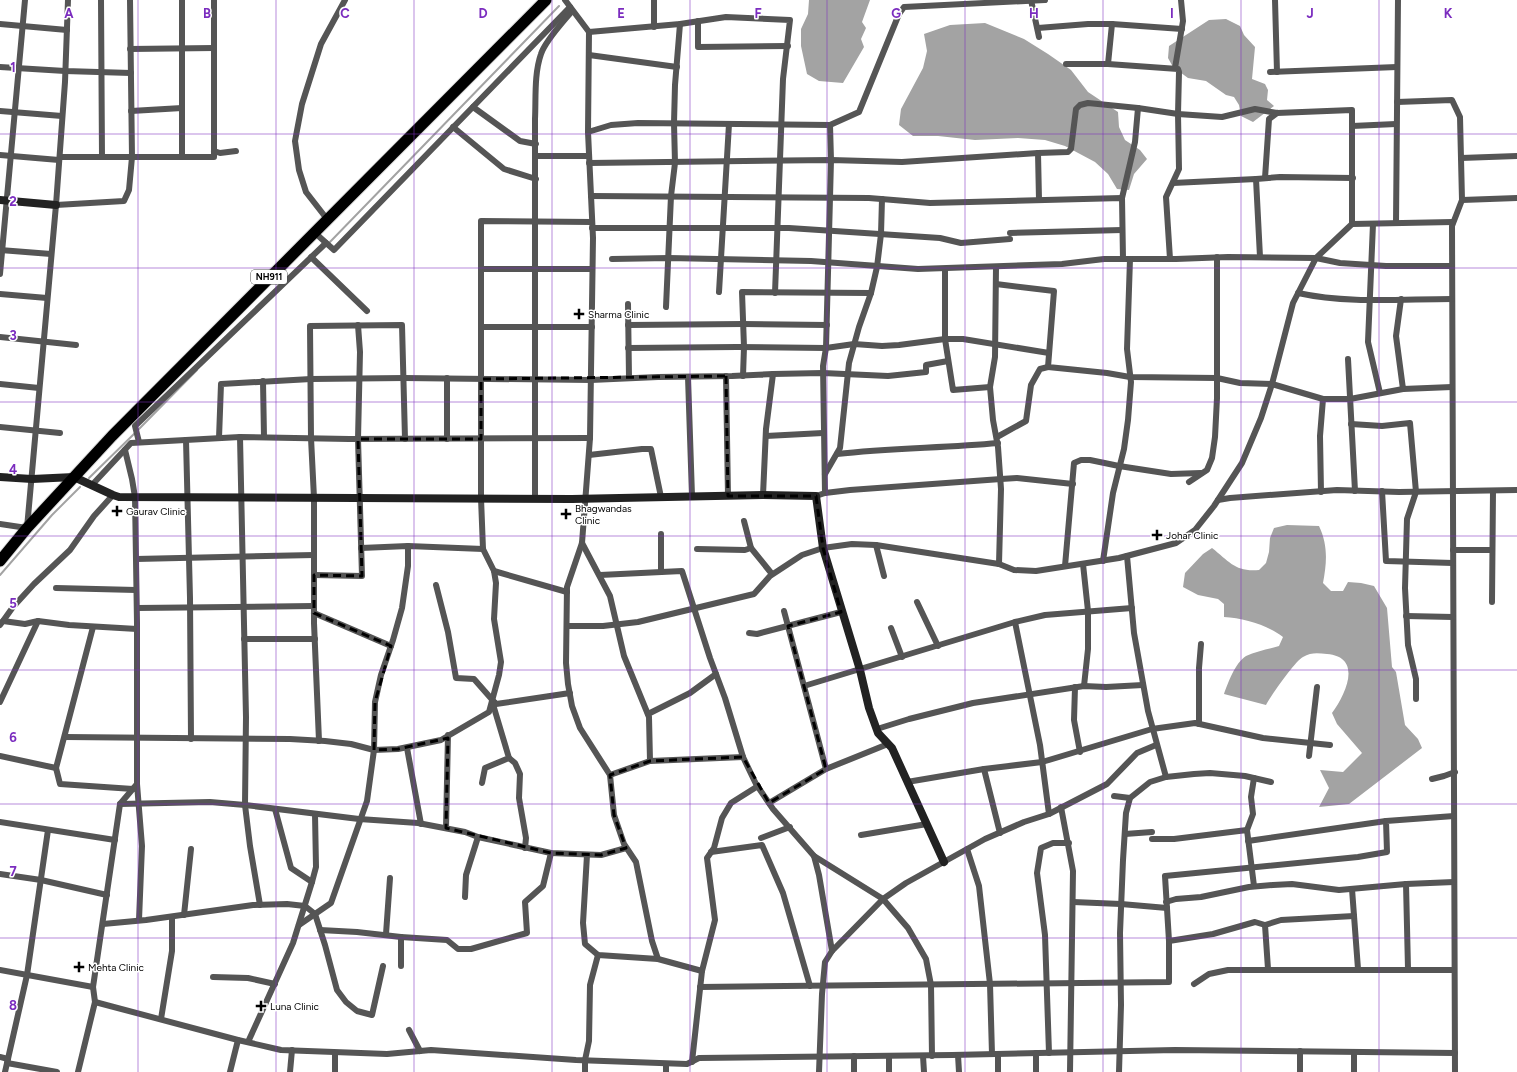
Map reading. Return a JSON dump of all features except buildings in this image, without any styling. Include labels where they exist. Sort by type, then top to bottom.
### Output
[{"type":"highway","name":"NH911","points":[[0,561],[112,436],[546,0]]},
{"type":"street","points":[[0,274],[4,200],[11,157],[25,0]]},
{"type":"street","points":[[0,524],[28,528],[60,159],[68,0]]},
{"type":"street","points":[[101,0],[102,157]]},
{"type":"street","points":[[4,200],[56,205],[124,201],[129,190],[132,157],[130,0]]},
{"type":"street","points":[[182,0],[182,157]]},
{"type":"street","points":[[0,155],[11,157],[60,159],[102,157],[214,157],[214,0]]},
{"type":"street","points":[[327,220],[306,192],[299,170],[296,141],[302,104],[321,44],[345,0]]},
{"type":"street","points":[[565,0],[589,32],[588,132],[592,225],[592,327],[589,455],[582,543],[567,587],[566,663],[572,706],[580,728],[610,775],[614,815],[626,848],[636,862],[652,941],[658,959]]},
{"type":"street","points":[[654,0],[654,27]]},
{"type":"street","points":[[588,132],[611,125],[638,123],[830,125],[859,112],[899,14],[904,7],[1045,0]]},
{"type":"street","points":[[1175,68],[1182,29],[1181,0]]},
{"type":"street","points":[[1275,0],[1274,72],[1397,67]]},
{"type":"street","points":[[1396,223],[1398,0]]},
{"type":"street","points":[[1031,1],[1039,37]]},
{"type":"street","points":[[314,232],[334,250],[453,127],[571,9]]},
{"type":"street","points":[[535,499],[536,438],[534,326],[537,74],[541,53],[571,9]]},
{"type":"street","points":[[589,32],[654,27],[726,17],[790,20],[783,79],[780,197],[775,293]]},
{"type":"street","points":[[698,22],[698,47],[788,46]]},
{"type":"street","points":[[0,24],[67,30]]},
{"type":"street","points":[[666,307],[671,196],[675,163],[674,123],[680,24]]},
{"type":"street","points":[[1038,28],[1088,24],[1112,24],[1182,29]]},
{"type":"street","points":[[1108,64],[1112,24]]},
{"type":"street","points":[[130,49],[214,48]]},
{"type":"street","points":[[589,55],[677,67]]},
{"type":"street","points":[[1066,64],[1108,64],[1178,69],[1179,169],[1166,197],[1170,259]]},
{"type":"street","points":[[0,67],[130,73]]},
{"type":"street","points":[[1397,102],[1452,100],[1460,117],[1462,200],[1452,226],[1455,1072]]},
{"type":"street","points":[[536,156],[589,160],[675,163],[831,160],[902,162],[1068,152],[1071,149],[1076,109],[1088,102],[1178,114],[1222,117],[1255,109],[1277,112],[1352,110],[1352,224]]},
{"type":"street","points":[[473,107],[520,141],[536,144]]},
{"type":"street","points":[[131,111],[182,108]]},
{"type":"street","points":[[1123,259],[1122,198],[1135,142],[1138,108]]},
{"type":"street","points":[[0,111],[62,116]]},
{"type":"street","points":[[1265,178],[1269,118],[1277,112]]},
{"type":"street","points":[[718,292],[728,162],[729,124]]},
{"type":"street","points":[[1352,126],[1396,124]]},
{"type":"street","points":[[825,493],[823,373],[826,348],[828,293],[831,160],[830,125]]},
{"type":"street","points":[[453,127],[504,169],[536,179]]},
{"type":"street","points":[[214,151],[220,153],[236,151]]},
{"type":"street","points":[[1038,153],[1039,200]]},
{"type":"street","points":[[1461,158],[1517,156]]},
{"type":"street","points":[[1173,183],[1265,178],[1353,178]]},
{"type":"street","points":[[1256,179],[1260,258]]},
{"type":"street","points":[[591,196],[882,199],[930,203],[1122,198]]},
{"type":"street","points":[[1462,200],[1517,198]]},
{"type":"street","points":[[824,476],[840,448],[849,363],[859,327],[872,293],[877,266],[881,234],[882,199]]},
{"type":"street","points":[[65,737],[319,741],[351,744],[374,750],[408,748],[441,740],[489,712],[501,662],[494,619],[496,583],[494,571],[483,549],[481,498],[480,221],[670,228],[778,228],[829,230],[940,238],[961,243],[1010,236],[1122,230]]},
{"type":"street","points":[[567,626],[603,626],[638,622],[694,607],[754,594],[772,574],[802,555],[823,548],[852,544],[876,545],[999,564],[1014,570],[1036,571],[1103,561],[1176,543],[1195,530],[1218,500],[1242,463],[1261,418],[1272,384],[1293,303],[1316,258],[1352,224],[1453,222]]},
{"type":"street","points":[[1373,224],[1368,342],[1380,393]]},
{"type":"street","points":[[139,442],[135,426],[326,243]]},
{"type":"street","points":[[1,250],[52,254]]},
{"type":"street","points":[[311,257],[367,311]]},
{"type":"street","points":[[1189,482],[1207,470],[1213,451],[1217,414],[1217,257]]},
{"type":"street","points":[[612,259],[668,258],[828,262],[918,269],[1062,264],[1104,259],[1217,257],[1316,258],[1340,263],[1371,265],[1452,266]]},
{"type":"street","points":[[1103,561],[1113,493],[1128,420],[1130,378],[1127,349],[1130,259]]},
{"type":"street","points":[[996,267],[995,357],[990,387],[1001,479],[999,564]]},
{"type":"street","points":[[480,269],[592,269]]},
{"type":"street","points":[[945,269],[946,339],[953,390],[990,387]]},
{"type":"street","points":[[996,284],[1054,291],[1048,367]]},
{"type":"street","points":[[743,376],[744,347],[742,292],[872,293]]},
{"type":"street","points":[[1298,293],[1319,298],[1370,300],[1452,299]]},
{"type":"street","points":[[0,294],[47,298]]},
{"type":"street","points":[[1401,300],[1396,336],[1403,389]]},
{"type":"street","points":[[628,304],[629,378]]},
{"type":"street","points":[[628,326],[743,324],[827,325]]},
{"type":"street","points":[[314,575],[362,576],[358,439],[360,352],[358,325]]},
{"type":"street","points":[[319,741],[314,614],[314,498],[311,438],[310,326],[402,325],[405,439]]},
{"type":"street","points":[[481,327],[592,327]]},
{"type":"street","points":[[0,337],[76,345]]},
{"type":"street","points":[[628,348],[826,348],[854,344],[882,346],[946,339],[963,339],[1049,353]]},
{"type":"street","points":[[1348,359],[1355,491]]},
{"type":"street","points":[[219,438],[221,384],[311,379],[447,378],[591,380],[823,373],[888,376],[926,372],[926,365],[948,361]]},
{"type":"street","points":[[837,454],[872,450],[943,448],[997,440],[1026,421],[1031,385],[1040,369],[1048,367],[1107,373],[1130,378],[1217,378],[1240,383],[1272,384],[1323,399],[1350,399],[1403,389],[1452,387]]},
{"type":"street","points":[[763,495],[766,436],[773,374]]},
{"type":"street","points":[[726,376],[728,496]]},
{"type":"street","points":[[688,377],[692,496]]},
{"type":"street","points":[[447,378],[447,439]]},
{"type":"street","points":[[263,381],[264,437]]},
{"type":"street","points":[[0,384],[40,388]]},
{"type":"street","points":[[1321,492],[1320,436],[1323,399]]},
{"type":"street","points":[[1351,424],[1382,426],[1410,423],[1416,492],[1407,519],[1405,588],[1408,645],[1416,679],[1416,699]]},
{"type":"street","points":[[0,427],[60,433]]},
{"type":"street","points":[[766,436],[823,433]]},
{"type":"street","points":[[92,485],[130,443],[139,442],[240,437],[358,439],[590,438]]},
{"type":"street","points":[[240,437],[246,739],[245,805],[260,905]]},
{"type":"street","points":[[186,440],[190,607],[191,739]]},
{"type":"street","points":[[589,455],[651,449],[661,497]]},
{"type":"street","points":[[125,450],[135,497],[138,738],[135,787],[139,803],[142,846],[139,920]]},
{"type":"street","points":[[1065,566],[1074,463],[1081,460],[1090,460],[1171,474],[1202,473]]},
{"type":"street","points":[[0,477],[32,479],[74,477],[119,497],[585,499],[763,495],[816,496],[825,493],[850,490],[1017,478],[1073,484]]},
{"type":"street","points":[[1492,602],[1493,490]]},
{"type":"street","points":[[1218,500],[1237,497],[1321,492],[1517,490]]},
{"type":"street","points":[[1382,491],[1386,561],[1453,563]]},
{"type":"street","points":[[1,623],[34,584],[70,550],[94,516],[113,495]]},
{"type":"street","points":[[816,496],[823,548],[860,670],[869,708],[877,729],[892,748],[944,862]]},
{"type":"street","points":[[744,521],[751,548],[772,574]]},
{"type":"street","points":[[661,534],[661,572]]},
{"type":"street","points":[[582,543],[610,596],[624,656],[649,717],[650,761]]},
{"type":"street","points":[[876,545],[884,576]]},
{"type":"street","points":[[361,548],[408,546],[483,549]]},
{"type":"street","points":[[299,925],[331,904],[359,820],[367,801],[374,750],[375,702],[381,675],[402,608],[408,566],[408,546]]},
{"type":"street","points":[[696,549],[745,550],[751,548]]},
{"type":"street","points":[[1453,550],[1492,550]]},
{"type":"street","points":[[136,559],[242,558],[314,555]]},
{"type":"street","points":[[1127,556],[1134,632],[1143,685],[1152,729],[1166,777]]},
{"type":"street","points":[[1083,564],[1088,611],[1088,649],[1084,686]]},
{"type":"street","points":[[494,571],[567,592]]},
{"type":"street","points":[[600,575],[682,571],[725,698],[743,757],[758,786],[769,803],[814,856],[883,899],[908,928],[926,959],[931,985],[932,1056]]},
{"type":"street","points":[[436,585],[448,632],[456,678],[474,679],[496,704],[570,693]]},
{"type":"street","points":[[56,588],[136,590]]},
{"type":"street","points":[[917,602],[938,646]]},
{"type":"street","points":[[137,608],[314,606]]},
{"type":"street","points":[[804,686],[1015,622],[1045,615],[1132,608]]},
{"type":"street","points":[[784,611],[826,769]]},
{"type":"street","points":[[749,633],[758,634],[842,612]]},
{"type":"street","points":[[314,614],[391,646]]},
{"type":"street","points":[[1406,616],[1453,616]]},
{"type":"street","points":[[1,623],[25,624],[38,621],[69,626],[137,629]]},
{"type":"street","points":[[0,702],[38,621]]},
{"type":"street","points":[[1015,622],[1042,762],[1049,814]]},
{"type":"street","points":[[93,627],[56,768],[60,784],[135,787]]},
{"type":"street","points":[[891,628],[902,657]]},
{"type":"street","points":[[244,640],[315,638]]},
{"type":"street","points":[[1199,724],[1201,644]]},
{"type":"street","points":[[648,714],[690,693],[716,674]]},
{"type":"street","points":[[877,729],[909,719],[973,703],[1084,686],[1106,687],[1143,685]]},
{"type":"street","points":[[1075,687],[1074,720],[1080,752]]},
{"type":"street","points":[[1309,756],[1317,687]]},
{"type":"street","points":[[492,700],[509,758],[515,763],[520,774],[519,798],[526,838],[525,848]]},
{"type":"street","points":[[907,782],[984,769],[1042,762],[1080,752],[1152,729],[1195,723],[1263,738],[1330,745]]},
{"type":"street","points":[[446,828],[448,736]]},
{"type":"street","points":[[769,803],[826,769],[888,744]]},
{"type":"street","points":[[819,1072],[818,1057],[825,962],[832,951],[883,899],[906,883],[967,849],[1024,822],[1049,814],[1107,784],[1137,753],[1156,745]]},
{"type":"street","points":[[408,748],[421,824]]},
{"type":"street","points":[[0,756],[56,768]]},
{"type":"street","points":[[610,775],[650,761],[743,757]]},
{"type":"street","points":[[482,783],[485,768],[509,758]]},
{"type":"street","points":[[984,769],[1000,833]]},
{"type":"street","points":[[1432,779],[1455,772]]},
{"type":"street","points":[[1119,1072],[1121,904],[1126,813],[1130,798],[1150,782],[1166,777],[1210,773],[1254,778],[1271,782]]},
{"type":"street","points":[[1254,778],[1251,797],[1253,814],[1247,830],[1254,886]]},
{"type":"street","points":[[692,1062],[702,971],[715,920],[707,858],[714,848],[722,818],[731,803],[758,786]]},
{"type":"street","points":[[78,1072],[95,1002],[93,987],[120,804],[135,787]]},
{"type":"street","points":[[1114,796],[1130,798]]},
{"type":"street","points":[[120,804],[210,802],[245,805],[359,820],[421,824],[465,832],[478,837],[552,853],[601,855],[626,848]]},
{"type":"street","points":[[1061,808],[1069,843],[1073,871],[1070,1072]]},
{"type":"street","points":[[275,809],[291,868],[312,882]]},
{"type":"street","points":[[248,1042],[293,943],[305,906],[316,867],[315,814]]},
{"type":"street","points":[[1248,841],[1386,821],[1454,816]]},
{"type":"street","points":[[700,988],[1169,982],[1169,941],[1165,876],[1358,857],[1387,852],[1386,821]]},
{"type":"street","points":[[0,822],[115,840]]},
{"type":"street","points":[[862,835],[927,824]]},
{"type":"street","points":[[761,838],[790,827]]},
{"type":"street","points":[[5,1072],[28,975],[48,830]]},
{"type":"street","points":[[1125,834],[1152,835],[1174,839],[1247,830]]},
{"type":"street","points":[[465,897],[466,875],[478,837]]},
{"type":"street","points":[[1049,1053],[1044,935],[1036,873],[1041,848],[1053,843],[1069,843]]},
{"type":"street","points":[[711,852],[762,845],[783,893],[810,986]]},
{"type":"street","points":[[184,915],[191,849]]},
{"type":"street","points":[[967,849],[979,886],[998,1072]]},
{"type":"street","points":[[320,930],[447,940],[458,949],[470,949],[527,933],[525,902],[543,886],[552,853]]},
{"type":"street","points":[[587,855],[583,923],[586,944],[598,955],[658,959],[702,971]]},
{"type":"street","points":[[814,856],[819,875],[832,951]]},
{"type":"street","points":[[0,874],[41,880],[107,895]]},
{"type":"street","points":[[386,934],[390,878]]},
{"type":"street","points":[[1073,902],[1166,905],[1176,899],[1201,897],[1254,886],[1292,884],[1339,890],[1406,884],[1454,882]]},
{"type":"street","points":[[1406,884],[1408,969]]},
{"type":"street","points":[[1352,889],[1358,969]]},
{"type":"street","points":[[103,924],[260,905],[288,904],[305,906],[315,914],[336,990],[346,1002],[357,1011],[372,1015],[383,966]]},
{"type":"street","points":[[161,1019],[172,951],[172,916]]},
{"type":"street","points":[[1169,941],[1214,934],[1254,922],[1265,925],[1281,920],[1354,916]]},
{"type":"street","points":[[1265,925],[1268,969]]},
{"type":"street","points":[[401,936],[401,966]]},
{"type":"street","points":[[584,1072],[589,1041],[590,985],[598,955]]},
{"type":"street","points":[[0,970],[93,987]]},
{"type":"street","points":[[1194,984],[1209,974],[1228,970],[1454,970]]},
{"type":"street","points":[[213,977],[248,978],[275,984]]},
{"type":"street","points":[[95,1002],[281,1050],[335,1053],[387,1054],[431,1050],[585,1060],[687,1064],[699,1058],[932,1056],[1175,1050],[1455,1053]]},
{"type":"street","points":[[409,1030],[420,1051]]},
{"type":"street","points":[[230,1072],[238,1040]]},
{"type":"street","points":[[290,1072],[292,1050]]},
{"type":"street","points":[[1300,1051],[1300,1072]]},
{"type":"street","points":[[1354,1052],[1354,1072]]},
{"type":"street","points":[[335,1053],[335,1072]]},
{"type":"street","points":[[1036,1053],[1036,1072]]},
{"type":"street","points":[[958,1055],[959,1072]]},
{"type":"street","points":[[854,1056],[854,1072]]},
{"type":"street","points":[[889,1056],[889,1072]]},
{"type":"street","points":[[923,1056],[924,1072]]},
{"type":"street","points":[[0,1058],[57,1072]]},
{"type":"street","points":[[666,1064],[666,1072]]},
{"type":"highlighted area","points":[[726,376],[728,496],[816,496],[823,548],[841,612],[788,626],[826,769],[769,803],[743,757],[650,761],[610,775],[614,815],[626,848],[601,855],[551,853],[446,828],[448,738],[398,749],[374,750],[375,702],[391,646],[314,613],[314,575],[362,576],[358,439],[481,439],[481,379]]},
{"type":"shaded area","points":[[809,0],[870,0],[862,22],[866,28],[861,39],[864,47],[843,83],[819,81],[807,74],[801,46],[801,29],[808,14]]},
{"type":"shaded area","points":[[1226,19],[1240,26],[1244,35],[1255,47],[1252,79],[1265,84],[1268,90],[1267,100],[1274,106],[1253,122],[1241,116],[1239,105],[1234,97],[1226,95],[1206,81],[1188,78],[1173,67],[1168,58],[1169,46],[1209,20]]},
{"type":"shaded area","points":[[985,23],[1024,39],[1048,54],[1071,70],[1088,92],[1118,112],[1119,127],[1125,140],[1140,150],[1147,159],[1134,174],[1129,190],[1117,189],[1108,174],[1095,162],[1065,146],[1045,140],[1018,138],[975,140],[938,136],[913,136],[899,125],[901,109],[923,68],[927,51],[924,34],[950,25]]},
{"type":"shaded area","points":[[1287,525],[1319,526],[1324,540],[1326,554],[1323,583],[1331,591],[1343,591],[1348,582],[1374,586],[1387,608],[1392,667],[1396,672],[1405,725],[1418,739],[1422,748],[1349,804],[1319,807],[1329,788],[1320,770],[1343,772],[1362,753],[1337,724],[1332,713],[1346,687],[1348,669],[1345,662],[1338,657],[1327,654],[1318,653],[1306,655],[1289,671],[1266,705],[1224,694],[1232,674],[1242,659],[1254,653],[1279,646],[1283,637],[1270,629],[1255,623],[1224,617],[1224,604],[1218,599],[1198,595],[1183,587],[1185,573],[1203,554],[1212,548],[1228,562],[1238,568],[1259,570],[1266,563],[1269,552],[1270,538],[1274,528]]},
{"type":"waterway","points":[[328,244],[559,6]]},
{"type":"waterway","points":[[138,430],[197,370]]},
{"type":"waterway","points":[[89,478],[135,433]]},
{"type":"waterway","points":[[0,575],[52,515],[80,487]]},
{"type":"place","name":"Sharma Clinic","points":[[579,314]]},
{"type":"place","name":"Gaurav Clinic","points":[[117,511]]},
{"type":"place","name":"Bhagwandas Clinic","points":[[566,514]]},
{"type":"place","name":"Johar Clinic","points":[[1157,535]]},
{"type":"place","name":"Mehta Clinic","points":[[79,967]]},
{"type":"place","name":"Luna Clinic","points":[[261,1006]]}]
